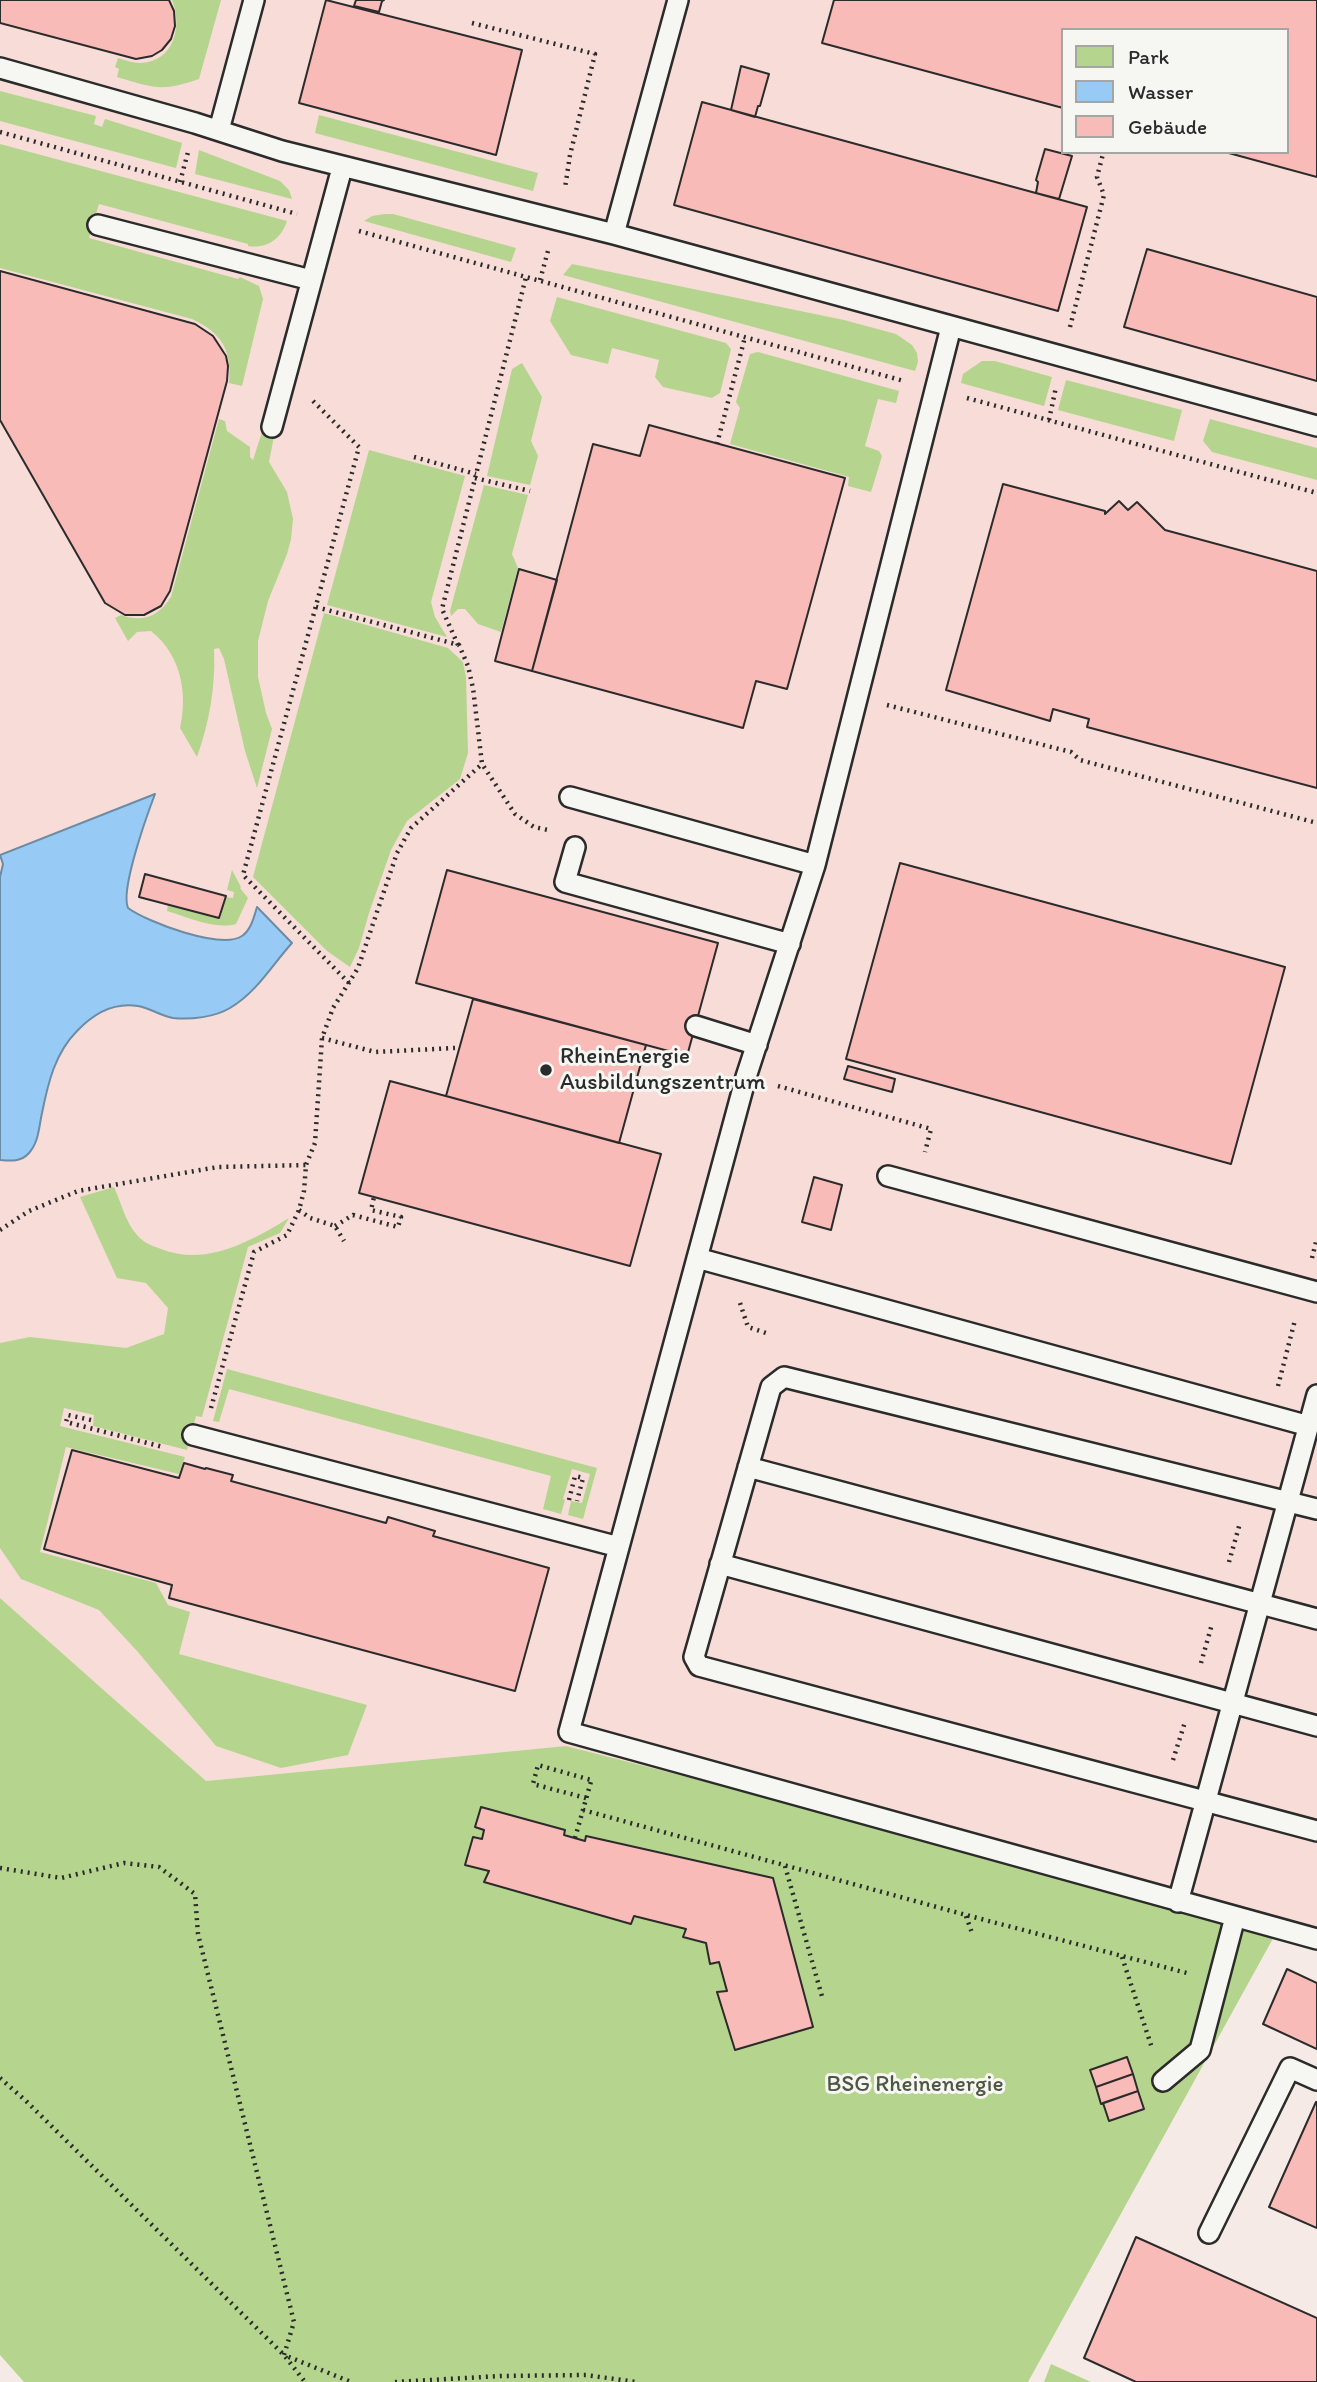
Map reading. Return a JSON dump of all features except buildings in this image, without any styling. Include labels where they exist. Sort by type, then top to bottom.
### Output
[{"type":"lane","points":[[219,130],[254,0]]},
{"type":"lane","points":[[614,234],[678,0]]},
{"type":"lane","points":[[0,68],[219,130],[282,151],[614,234],[1317,426]]},
{"type":"lane","points":[[271,427],[342,167]]},
{"type":"lane","points":[[98,225],[312,280]]},
{"type":"lane","points":[[951,327],[815,865],[746,1077],[569,1732],[1317,1939]]},
{"type":"lane","points":[[570,797],[815,865]]},
{"type":"lane","points":[[575,847],[565,882],[790,944]]},
{"type":"lane","points":[[696,1026],[757,1045]]},
{"type":"lane","points":[[888,1177],[1317,1292]]},
{"type":"lane","points":[[697,1258],[1309,1426]]},
{"type":"lane","points":[[1317,1509],[784,1377],[771,1387],[694,1657],[699,1665],[1317,1831]]},
{"type":"lane","points":[[1178,1902],[1316,1401]]},
{"type":"lane","points":[[199,1436],[619,1547]]},
{"type":"lane","points":[[748,1467],[1317,1619]]},
{"type":"lane","points":[[720,1564],[1317,1726]]},
{"type":"lane","points":[[1163,2081],[1199,2050],[1235,1917]]},
{"type":"lane","points":[[1209,2233],[1290,2068],[1317,2080]]},
{"type":"path","points":[[472,23],[595,54],[570,155],[564,195],[540,280]]},
{"type":"path","points":[[0,132],[1317,493]]},
{"type":"path","points":[[1049,420],[1104,195],[1097,177],[1103,154]]},
{"type":"path","points":[[527,277],[442,608],[468,666],[482,764],[515,814],[534,827],[557,832],[575,847]]},
{"type":"path","points":[[717,444],[745,337]]},
{"type":"path","points":[[286,374],[359,447],[243,875],[349,983]]},
{"type":"path","points":[[414,457],[530,491]]},
{"type":"path","points":[[316,607],[459,645]]},
{"type":"path","points":[[858,697],[1070,752],[1080,760],[1317,823]]},
{"type":"path","points":[[91,1420],[68,1415],[66,1422],[198,1456],[199,1436],[254,1252],[288,1235],[299,1210],[306,1165],[315,1143],[322,1038],[333,1008],[358,968],[397,853],[411,828],[482,764]]},
{"type":"path","points":[[322,1038],[375,1052],[454,1048]]},
{"type":"path","points":[[746,1077],[931,1129],[917,1184]]},
{"type":"path","points":[[0,1230],[29,1211],[78,1191],[218,1167],[306,1165]]},
{"type":"path","points":[[335,1226],[353,1215],[398,1227],[401,1217],[371,1210],[374,1197]]},
{"type":"path","points":[[299,1210],[310,1218],[335,1226],[344,1241]]},
{"type":"path","points":[[570,1499],[575,1476],[583,1478],[577,1501]]},
{"type":"path","points":[[575,1838],[591,1782],[538,1765],[533,1784],[586,1798]]},
{"type":"path","points":[[583,1810],[1217,1981]]},
{"type":"path","points":[[0,1868],[61,1878],[124,1863],[159,1867],[195,1894],[198,1934],[294,2322],[284,2355]]},
{"type":"path","points":[[785,1865],[823,2000]]},
{"type":"path","points":[[966,1915],[972,1933]]},
{"type":"path","points":[[1122,1956],[1163,2081]]},
{"type":"path","points":[[0,2078],[284,2355],[305,2382]]},
{"type":"path","points":[[284,2355],[351,2382]]},
{"type":"path","points":[[395,2382],[501,2376],[586,2375],[636,2382]]},
{"type":"shaded area","points":[[0,0],[1317,0],[1317,1936],[566,1746],[205,1781],[0,1598]]},
{"type":"green space","points":[[172,0],[221,0],[199,79],[176,86],[158,87],[117,77],[119,69],[115,67],[118,58],[137,63],[152,61],[168,49],[176,31]]},
{"type":"green space","points":[[0,91],[96,116],[94,124],[102,127],[105,119],[182,143],[176,168],[0,121]]},
{"type":"green space","points":[[319,115],[538,173],[533,191],[315,133]]},
{"type":"green space","points":[[0,144],[287,221],[277,238],[255,247],[99,204],[89,238],[238,279],[240,277],[259,286],[263,299],[242,386],[229,383],[227,352],[218,337],[192,319],[0,268]]},
{"type":"green space","points":[[199,150],[280,181],[289,190],[292,199],[195,174]]},
{"type":"green space","points":[[385,214],[516,248],[511,262],[364,221],[372,216]]},
{"type":"green space","points":[[572,264],[844,320],[896,334],[912,345],[918,362],[915,371],[563,275]]},
{"type":"green space","points":[[557,297],[726,343],[731,349],[720,393],[712,398],[663,387],[655,377],[659,360],[612,348],[608,364],[571,355],[550,321]]},
{"type":"green space","points":[[758,352],[899,391],[896,403],[878,399],[865,446],[879,451],[882,456],[871,492],[848,486],[849,477],[730,444],[740,408],[736,402],[750,354]]},
{"type":"green space","points":[[982,361],[995,361],[1052,377],[1044,406],[961,383],[963,374]]},
{"type":"green space","points":[[522,363],[542,397],[531,441],[538,456],[530,485],[487,476],[512,369]]},
{"type":"green space","points":[[1066,380],[1182,410],[1174,441],[1058,410]]},
{"type":"green space","points":[[219,419],[225,421],[227,431],[250,447],[250,457],[253,460],[262,432],[274,436],[269,462],[287,492],[293,519],[287,554],[268,601],[258,641],[258,677],[272,729],[257,788],[219,648],[214,649],[211,704],[197,757],[180,728],[182,688],[180,675],[169,651],[151,631],[137,632],[128,641],[115,618],[121,615],[136,618],[150,616],[161,609],[171,597]]},
{"type":"green space","points":[[1210,419],[1317,448],[1317,480],[1212,452],[1203,441]]},
{"type":"green space","points":[[369,450],[465,476],[431,602],[435,617],[447,637],[327,605]]},
{"type":"green space","points":[[484,485],[528,495],[512,554],[518,568],[501,632],[478,624],[465,609],[458,609],[451,616],[450,611]]},
{"type":"green space","points":[[324,613],[448,648],[463,662],[466,677],[468,753],[460,779],[407,821],[391,850],[359,948],[350,967],[327,951],[253,877]]},
{"type":"green space","points":[[232,870],[248,898],[236,924],[210,924],[167,911],[168,905],[220,919],[226,897],[233,898],[234,892],[227,890]]},
{"type":"green space","points":[[114,1187],[127,1219],[138,1236],[143,1241],[178,1254],[195,1255],[228,1249],[289,1218],[280,1233],[248,1247],[202,1417],[196,1416],[187,1450],[93,1426],[94,1415],[64,1408],[60,1426],[185,1457],[179,1474],[66,1447],[40,1552],[156,1583],[168,1605],[190,1612],[179,1654],[367,1705],[348,1755],[281,1768],[216,1746],[138,1652],[99,1610],[21,1579],[0,1548],[0,1343],[30,1337],[126,1348],[164,1334],[168,1308],[146,1283],[117,1278],[80,1197]]},
{"type":"green space","points":[[227,1369],[597,1468],[583,1519],[568,1515],[571,1501],[582,1503],[590,1474],[572,1469],[561,1514],[543,1509],[551,1476],[229,1389],[219,1422],[213,1421]]},
{"type":"green space","name":"BSG Rheinenergie","points":[[0,1598],[206,1781],[566,1746],[1205,1909],[1281,1924],[1028,2382],[24,2382],[0,2355]]},
{"type":"green space","points":[[1051,2364],[1091,2382],[1044,2382]]},
{"type":"water","points":[[155,794],[131,870],[128,908],[167,927],[218,940],[242,936],[252,923],[257,907],[292,943],[264,978],[240,1002],[217,1014],[173,1018],[129,1005],[112,1008],[90,1019],[69,1040],[58,1059],[32,1149],[19,1159],[0,1160],[0,877],[3,864],[0,855]]},
{"type":"place","name":"RheinEnergie Ausbildungszentrum","points":[[546,1070]]}]
